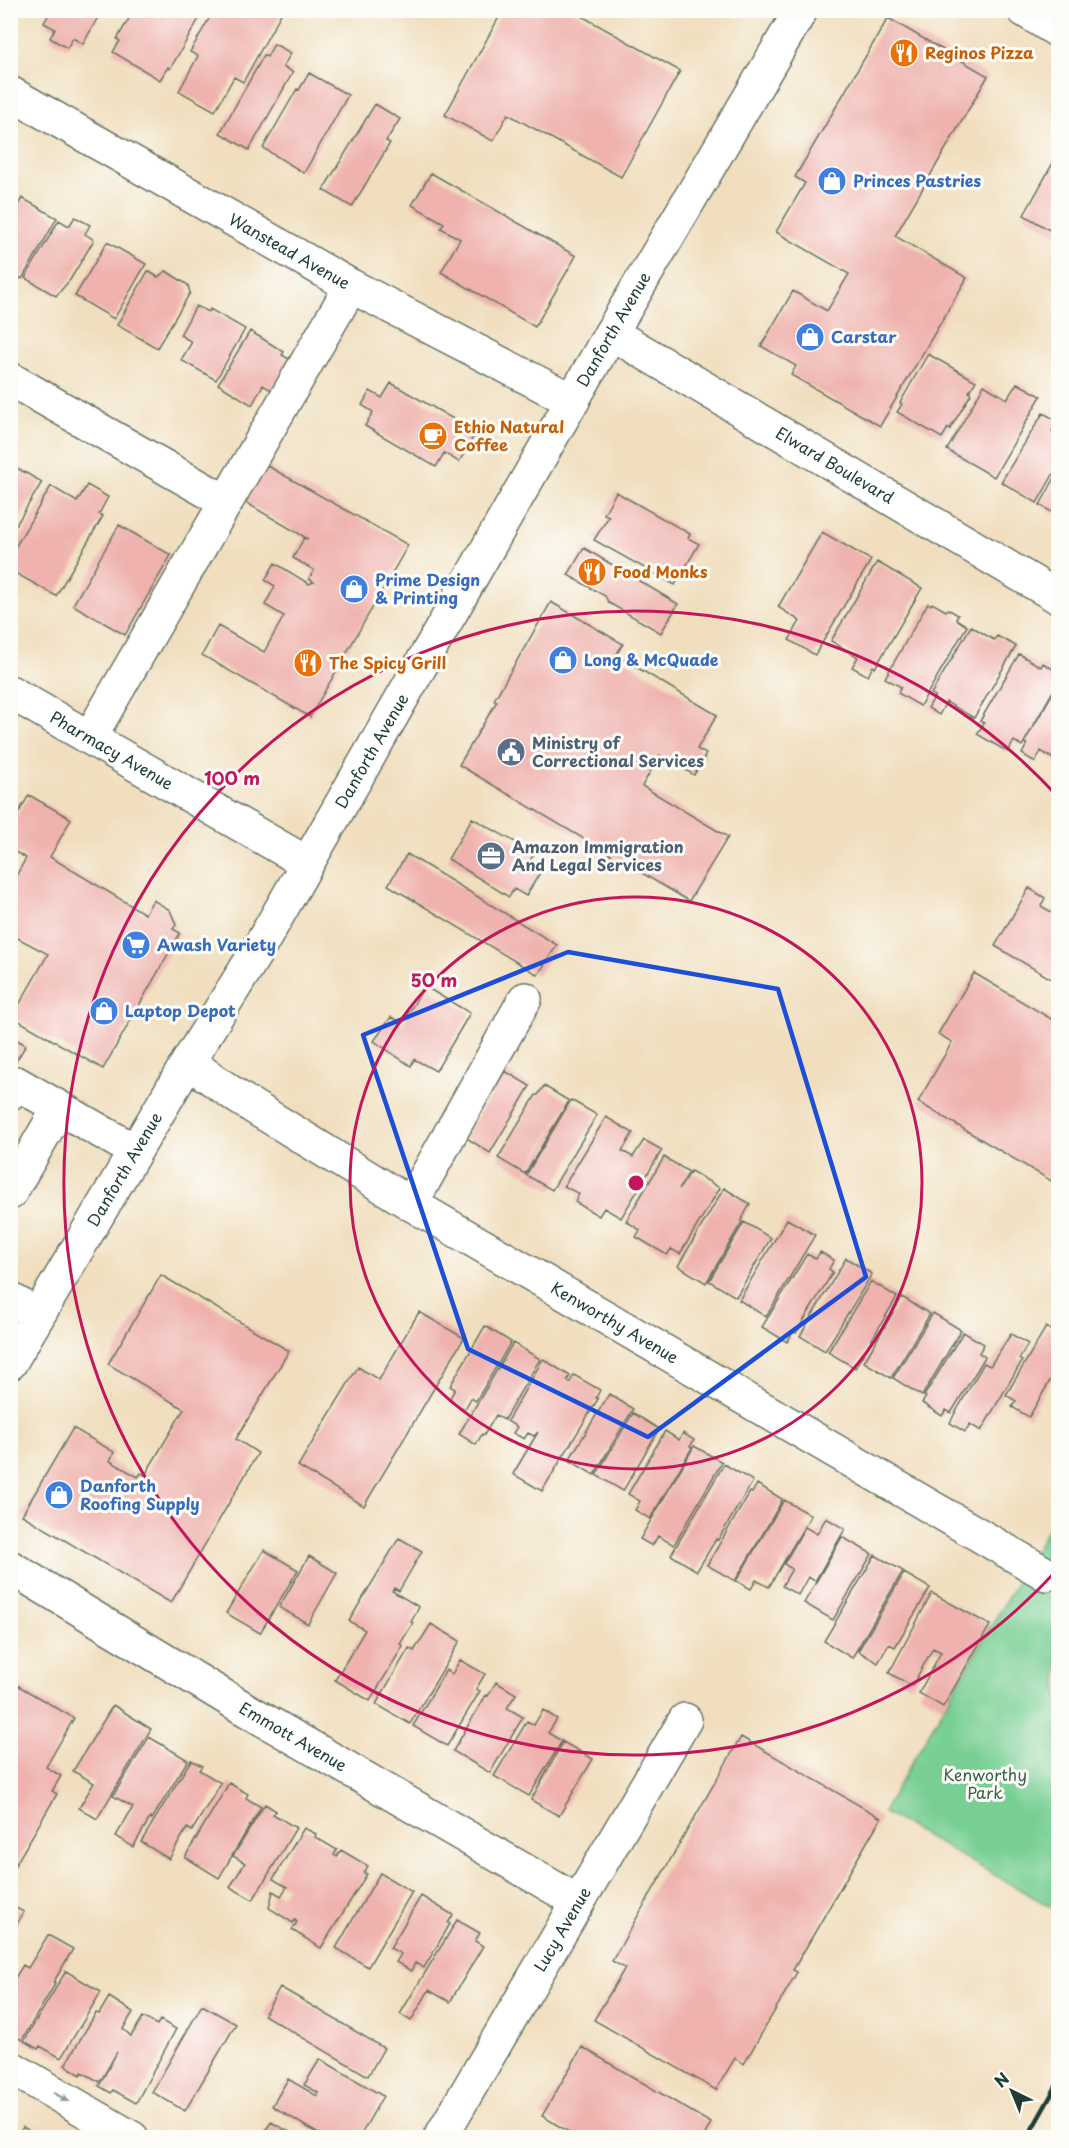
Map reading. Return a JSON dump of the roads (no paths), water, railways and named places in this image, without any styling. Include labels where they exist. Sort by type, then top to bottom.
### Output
[{"type":"street","name":"Danforth Avenue","points":[[10,1363],[188,1062],[260,946],[611,333],[801,10]]},
{"type":"street","points":[[1024,10],[1059,31]]},
{"type":"street","name":"Wanstead Avenue","points":[[10,93],[351,285],[573,401]]},
{"type":"street","points":[[90,737],[351,285]]},
{"type":"street","name":"Elward Boulevard","points":[[611,333],[1059,597]]},
{"type":"street","points":[[10,379],[226,502]]},
{"type":"street","name":"Pharmacy Avenue","points":[[10,692],[307,863]]},
{"type":"street","points":[[411,1204],[525,999]]},
{"type":"street","name":"Kenworthy Avenue","points":[[188,1062],[239,1098],[411,1204],[1046,1574]]},
{"type":"street","points":[[10,1093],[16,1083],[135,1151]]},
{"type":"street","points":[[10,1193],[59,1108]]},
{"type":"street","points":[[10,1299],[38,1315]]},
{"type":"street","name":"Emmott Avenue","points":[[10,1568],[245,1709],[577,1901]]},
{"type":"street","name":"Lucy Avenue","points":[[440,2138],[685,1720]]},
{"type":"street","points":[[10,2067],[132,2138]]},
{"type":"railway","points":[[1027,2138],[1058,2083]]},
{"type":"railway","points":[[1055,2138],[1058,2131]]},
{"type":"place","name":"Reginos Pizza","points":[[904,53]]},
{"type":"place","name":"Princes Pastries","points":[[832,181]]},
{"type":"place","name":"Carstar","points":[[810,337]]},
{"type":"place","name":"Ethio Natural Coffee","points":[[433,436]]},
{"type":"place","name":"Food Monks","points":[[592,572]]},
{"type":"place","name":"Prime Design & Printing","points":[[354,589]]},
{"type":"place","name":"Long & McQuade","points":[[563,660]]},
{"type":"place","name":"The Spicy Grill","points":[[308,663]]},
{"type":"place","name":"Ministry of Correctional Services","points":[[511,752]]},
{"type":"place","name":"Amazon Immigration And Legal Services","points":[[491,856]]},
{"type":"place","name":"Awash Variety","points":[[136,945]]},
{"type":"place","name":"Laptop Depot","points":[[104,1011]]},
{"type":"place","name":"Danforth Roofing Supply","points":[[59,1495]]},
{"type":"park label","name":"Kenworthy Park","points":[[985,1784]]}]
